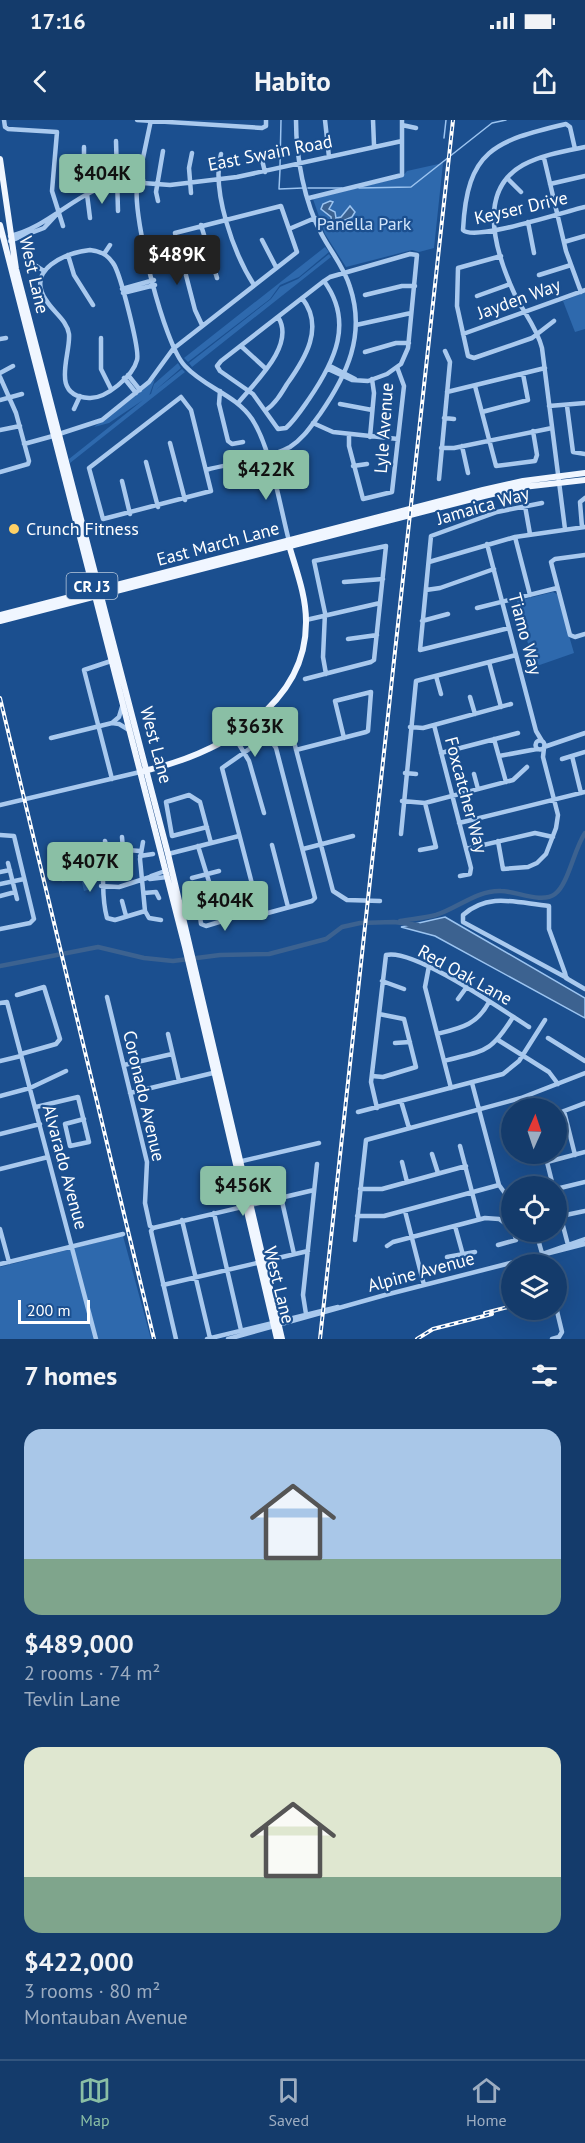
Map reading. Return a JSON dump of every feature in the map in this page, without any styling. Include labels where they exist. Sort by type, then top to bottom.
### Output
[{"type":"main road","name":"West Lane","points":[[0,159],[4,240]]},
{"type":"main road","name":"West Lane","points":[[0,225],[143,771],[166,874],[188,946]]},
{"type":"main road","name":"East March Lane","points":[[0,621],[483,490],[585,473]]},
{"type":"main road","name":"East March Lane","points":[[558,479],[585,480]]},
{"type":"main road","points":[[143,771],[189,758],[234,736],[269,707],[285,689],[297,667],[305,640],[306,620],[289,544]]},
{"type":"main road","name":"West Lane","points":[[97,594],[129,730],[168,854],[195,980],[212,1039],[217,1072]]},
{"type":"main road","name":"East March Lane","points":[[0,615],[97,594]]},
{"type":"main road","name":"West Lane","points":[[195,980],[197,1002],[217,1072],[277,1339]]},
{"type":"main road","points":[[197,1002],[202,1013],[206,1014]]},
{"type":"main road","points":[[202,1022],[206,1024],[212,1039]]},
{"type":"main road","name":"West Lane","points":[[275,1324],[282,1339]]},
{"type":"street","points":[[4,120],[5,128],[57,132],[52,186],[57,214],[63,226]]},
{"type":"street","points":[[137,120],[262,128],[266,126],[266,120]]},
{"type":"street","points":[[206,470],[266,455],[295,444],[313,423],[345,375],[352,352],[356,325],[353,297],[344,272],[315,218],[300,164],[297,120]]},
{"type":"street","points":[[325,120],[329,157]]},
{"type":"street","points":[[373,120],[374,145]]},
{"type":"street","points":[[4,240],[44,228],[57,214],[88,192],[117,183],[132,182],[139,177],[150,121]]},
{"type":"street","points":[[309,198],[401,175],[403,172],[402,122],[416,128]]},
{"type":"street","name":"Keyser Drive","points":[[575,149],[568,124],[509,139],[483,158],[468,187],[464,232],[495,230],[585,207]]},
{"type":"street","points":[[116,141],[118,211]]},
{"type":"street","name":"East Swain Road","points":[[143,183],[190,183],[265,172],[374,145],[402,141]]},
{"type":"street","points":[[84,147],[84,171],[90,218]]},
{"type":"street","points":[[565,529],[538,335],[510,284],[501,256],[493,215],[495,200],[507,178],[522,166],[585,147]]},
{"type":"street","points":[[158,201],[157,184],[163,151]]},
{"type":"street","points":[[191,193],[192,153]]},
{"type":"street","points":[[221,154],[219,179],[227,218],[238,256],[255,285]]},
{"type":"street","points":[[249,155],[262,156],[265,172]]},
{"type":"street","points":[[544,158],[564,242],[583,291]]},
{"type":"street","points":[[550,184],[585,176]]},
{"type":"street","points":[[137,188],[143,183],[139,177]]},
{"type":"street","points":[[507,178],[521,192]]},
{"type":"street","points":[[132,182],[137,188],[139,227],[173,349],[189,371],[238,403],[255,425],[266,455],[289,544]]},
{"type":"street","points":[[24,444],[96,424],[154,377],[173,349],[298,250],[281,206],[201,225],[177,232],[175,235],[195,310],[202,326]]},
{"type":"street","points":[[289,229],[315,218]]},
{"type":"street","points":[[528,222],[534,253]]},
{"type":"street","points":[[201,225],[217,278]]},
{"type":"street","points":[[564,242],[585,236]]},
{"type":"street","points":[[262,240],[276,267]]},
{"type":"street","points":[[104,254],[110,245]]},
{"type":"street","points":[[90,250],[104,254],[116,267],[138,354],[134,368],[111,389],[97,397],[80,396],[70,389],[65,380],[68,330],[42,291],[44,271],[56,259],[68,255],[90,250]]},
{"type":"street","points":[[324,280],[335,297],[339,316],[337,344],[329,368],[286,428],[278,429],[266,410],[248,390],[220,371],[218,366],[324,280],[344,272],[410,254],[417,255],[409,343],[405,357],[397,367],[372,380],[355,379],[329,368]]},
{"type":"street","points":[[68,255],[75,277],[93,305]]},
{"type":"street","points":[[501,256],[459,266],[457,306],[470,358],[538,335],[554,321]]},
{"type":"street","points":[[35,265],[44,271]]},
{"type":"street","points":[[539,275],[571,265]]},
{"type":"street","points":[[123,291],[154,283]]},
{"type":"street","points":[[477,296],[510,284]]},
{"type":"street","points":[[365,295],[402,286],[415,286]]},
{"type":"street","name":"Jayden Way","points":[[463,334],[583,291]]},
{"type":"street","points":[[266,410],[299,367],[309,346],[312,317],[302,298]]},
{"type":"street","points":[[48,316],[54,311]]},
{"type":"street","points":[[356,325],[411,313]]},
{"type":"street","points":[[238,403],[282,343],[283,330],[278,317]]},
{"type":"street","points":[[101,338],[101,369],[111,389]]},
{"type":"street","points":[[365,352],[396,343],[409,343]]},
{"type":"street","points":[[241,346],[265,368]]},
{"type":"street","points":[[439,479],[450,362],[445,351]]},
{"type":"street","points":[[58,353],[66,355]]},
{"type":"street","points":[[0,472],[27,464],[20,426],[0,375],[13,366]]},
{"type":"street","name":"Lyle Avenue","points":[[353,466],[363,499],[392,492],[404,386],[397,367]]},
{"type":"street","points":[[447,392],[475,387],[544,368]]},
{"type":"street","points":[[482,412],[528,400],[523,374]]},
{"type":"street","points":[[126,377],[138,392]]},
{"type":"street","points":[[370,436],[372,380]]},
{"type":"street","points":[[475,387],[496,466],[536,459],[533,430]]},
{"type":"street","points":[[220,391],[219,404],[228,441],[232,444],[243,442]]},
{"type":"street","points":[[0,400],[22,394]]},
{"type":"street","points":[[74,409],[80,396]]},
{"type":"street","points":[[179,397],[184,398],[189,406],[206,470],[211,491],[106,520],[101,518],[89,468],[179,397]]},
{"type":"street","points":[[549,406],[585,403]]},
{"type":"street","points":[[340,404],[372,410]]},
{"type":"street","points":[[567,406],[575,454],[585,454]]},
{"type":"street","points":[[444,418],[454,419]]},
{"type":"street","points":[[313,423],[329,431],[398,439]]},
{"type":"street","points":[[0,430],[20,426]]},
{"type":"street","points":[[441,448],[552,428]]},
{"type":"street","points":[[349,434],[353,466],[367,464]]},
{"type":"street","points":[[170,442],[185,500]]},
{"type":"street","points":[[462,446],[468,473]]},
{"type":"street","points":[[146,462],[158,507]]},
{"type":"street","points":[[122,482],[130,514]]},
{"type":"street","points":[[509,628],[420,650],[429,562],[515,537],[584,527],[580,502],[585,498]]},
{"type":"street","name":"Jamaica Way","points":[[429,562],[432,535],[486,516],[542,503]]},
{"type":"street","points":[[525,506],[530,534]]},
{"type":"street","points":[[515,537],[530,595]]},
{"type":"street","name":"Tiamo Way","points":[[487,544],[540,745]]},
{"type":"street","points":[[305,679],[326,674],[373,662],[386,549],[384,545],[315,560],[325,618],[323,657],[326,674]]},
{"type":"street","points":[[585,555],[551,561],[573,637],[585,634]]},
{"type":"street","points":[[426,590],[436,590],[494,570]]},
{"type":"street","points":[[344,582],[383,579]]},
{"type":"street","points":[[477,608],[557,588]]},
{"type":"street","points":[[306,620],[325,618],[369,604],[380,603]]},
{"type":"street","points":[[422,621],[448,614]]},
{"type":"street","points":[[348,639],[376,635]]},
{"type":"street","points":[[401,834],[402,801],[416,681],[516,655]]},
{"type":"street","points":[[111,661],[84,670],[112,778]]},
{"type":"street","points":[[489,662],[501,707]]},
{"type":"street","points":[[436,676],[441,694]]},
{"type":"street","points":[[296,750],[344,738],[368,731],[371,692],[335,701],[344,738]]},
{"type":"street","points":[[470,697],[475,714]]},
{"type":"street","points":[[112,723],[119,717],[122,701]]},
{"type":"street","points":[[410,727],[434,725],[511,704]]},
{"type":"street","points":[[269,707],[288,727],[332,888],[342,898],[380,901]]},
{"type":"street","points":[[51,738],[112,723],[119,723],[129,730]]},
{"type":"street","name":"Foxcatcher Way","points":[[434,725],[471,871],[460,876]]},
{"type":"street","points":[[441,753],[518,733]]},
{"type":"street","points":[[499,756],[585,733]]},
{"type":"street","points":[[234,736],[244,752],[264,813]]},
{"type":"street","points":[[266,736],[272,740],[315,898],[312,901],[264,914],[259,911],[239,836],[222,768],[266,736]]},
{"type":"street","points":[[494,739],[506,782]]},
{"type":"street","points":[[498,841],[502,869],[528,867],[537,863],[546,854],[558,819],[540,745]]},
{"type":"street","points":[[562,759],[585,752]]},
{"type":"street","points":[[459,823],[583,792],[572,756]]},
{"type":"street","points":[[402,801],[425,803],[506,782],[518,777],[527,767]]},
{"type":"street","points":[[0,805],[143,771]]},
{"type":"street","points":[[405,772],[416,774]]},
{"type":"street","points":[[474,774],[478,789]]},
{"type":"street","points":[[207,827],[172,836],[166,801],[191,795],[200,802],[207,827],[211,843]]},
{"type":"street","points":[[420,850],[436,846],[425,803]]},
{"type":"street","points":[[466,849],[535,832],[553,837]]},
{"type":"street","points":[[0,835],[12,834],[33,921],[0,929]]},
{"type":"street","points":[[168,854],[239,836]]},
{"type":"street","points":[[303,849],[353,836]]},
{"type":"street","points":[[122,837],[123,872]]},
{"type":"street","points":[[105,842],[108,851]]},
{"type":"street","points":[[143,842],[140,854],[145,911],[149,918],[161,920]]},
{"type":"street","points":[[89,845],[91,855]]},
{"type":"street","points":[[272,845],[288,908]]},
{"type":"street","points":[[198,846],[213,902]]},
{"type":"street","points":[[85,856],[122,849],[140,854],[153,854]]},
{"type":"street","points":[[100,852],[104,869],[101,886],[109,920],[145,911]]},
{"type":"street","points":[[8,863],[17,899]]},
{"type":"street","points":[[90,873],[104,869]]},
{"type":"street","points":[[0,872],[9,870]]},
{"type":"street","points":[[192,878],[219,871]]},
{"type":"street","points":[[101,886],[119,887],[166,874]]},
{"type":"street","points":[[0,884],[24,879]]},
{"type":"street","points":[[0,896],[15,892]]},
{"type":"street","points":[[144,893],[156,892],[159,898]]},
{"type":"street","points":[[122,901],[126,916]]},
{"type":"street","points":[[567,978],[549,929],[549,906],[490,901],[477,905],[462,918],[463,922],[585,989]]},
{"type":"street","points":[[213,902],[227,904],[230,918],[202,925],[198,910],[213,902]]},
{"type":"street","name":"Red Oak Lane","points":[[382,981],[386,955],[402,956],[429,966],[530,1026]]},
{"type":"street","points":[[429,966],[425,987],[451,1088]]},
{"type":"street","points":[[377,1107],[372,1076],[382,981],[404,989]]},
{"type":"street","points":[[0,1061],[56,1044],[60,1039],[44,987],[16,995]]},
{"type":"street","points":[[458,999],[466,988]]},
{"type":"street","name":"Coronado Avenue","points":[[107,997],[147,1162],[145,1203],[176,1339]]},
{"type":"street","name":"Alvarado Avenue","points":[[0,1003],[7,1002],[96,1339]]},
{"type":"street","points":[[437,1034],[470,1025],[483,1014],[489,1002]]},
{"type":"street","points":[[372,1076],[383,1077],[415,1068],[403,1017],[379,1014]]},
{"type":"street","points":[[444,1061],[486,1049],[498,1040],[513,1017]]},
{"type":"street","points":[[358,1112],[502,1074],[515,1066],[523,1056],[545,1020]]},
{"type":"street","points":[[168,1034],[179,1081]]},
{"type":"street","points":[[548,1038],[585,1061]]},
{"type":"street","points":[[498,1040],[549,1072],[558,1084]]},
{"type":"street","points":[[395,1043],[410,1042]]},
{"type":"street","points":[[124,1065],[172,1054]]},
{"type":"street","points":[[0,1096],[30,1088],[66,1071]]},
{"type":"street","points":[[130,1093],[217,1072]]},
{"type":"street","points":[[355,1240],[366,1140],[521,1098],[585,1073]]},
{"type":"street","points":[[357,1216],[379,1217],[500,1185],[472,1083]]},
{"type":"street","points":[[36,1107],[78,1097],[84,1119],[89,1142],[70,1146],[65,1124],[84,1119]]},
{"type":"street","points":[[401,1101],[409,1128]]},
{"type":"street","points":[[567,1110],[585,1103]]},
{"type":"street","points":[[567,1123],[575,1155]]},
{"type":"street","points":[[0,1134],[40,1124]]},
{"type":"street","points":[[238,1162],[319,1143]]},
{"type":"street","points":[[460,1146],[479,1219]]},
{"type":"street","points":[[567,1157],[585,1152]]},
{"type":"street","points":[[432,1154],[438,1173]]},
{"type":"street","points":[[0,1168],[48,1157]]},
{"type":"street","points":[[402,1162],[407,1182]]},
{"type":"street","points":[[306,1314],[303,1295],[317,1164]]},
{"type":"street","points":[[360,1189],[378,1190],[466,1166]]},
{"type":"street","points":[[276,1175],[294,1254]]},
{"type":"street","points":[[567,1186],[585,1182]]},
{"type":"street","points":[[152,1229],[280,1196],[314,1190]]},
{"type":"street","points":[[567,1214],[585,1210]]},
{"type":"street","points":[[405,1211],[424,1285]]},
{"type":"street","points":[[214,1213],[241,1330]]},
{"type":"street","points":[[387,1246],[479,1219],[501,1220]]},
{"type":"street","points":[[182,1220],[208,1339]]},
{"type":"street","points":[[455,1226],[463,1255]]},
{"type":"street","points":[[0,1229],[9,1262]]},
{"type":"street","points":[[0,1264],[123,1234]]},
{"type":"street","points":[[567,1241],[568,1245]]},
{"type":"street","points":[[498,1245],[508,1242]]},
{"type":"street","points":[[539,1242],[542,1254]]},
{"type":"street","name":"Alpine Avenue","points":[[542,1254],[585,1242]]},
{"type":"street","name":"Alpine Avenue","points":[[542,1254],[585,1242]]},
{"type":"street","points":[[164,1285],[308,1251]]},
{"type":"street","points":[[447,1257],[475,1252]]},
{"type":"street","name":"Alpine Avenue","points":[[208,1339],[275,1324],[501,1265]]},
{"type":"street","name":"Alpine Avenue","points":[[228,1339],[306,1314],[341,1307]]},
{"type":"street","points":[[552,1339],[559,1337],[562,1332],[559,1320]]},
{"type":"green space","name":"Panella Park","points":[[443,163],[434,248],[419,252],[412,250],[346,267],[325,234],[313,199],[402,177],[407,171]]},
{"type":"green space","points":[[325,247],[329,252],[299,277],[280,285],[270,299],[188,362],[184,358]]},
{"type":"green space","points":[[329,254],[331,257],[192,367],[189,363],[271,299],[280,287],[298,279]]},
{"type":"green space","points":[[585,292],[585,329],[575,332],[563,301]]},
{"type":"green space","points":[[178,363],[181,368],[151,394],[154,384]]},
{"type":"green space","points":[[182,369],[185,372],[70,463],[69,459]]},
{"type":"green space","points":[[155,379],[149,396],[109,423],[94,427]]},
{"type":"green space","points":[[553,592],[557,594],[574,653],[534,667],[517,601]]},
{"type":"green space","points":[[82,850],[91,889],[84,891],[81,878],[62,882],[59,869],[75,865],[72,852]]},
{"type":"green space","points":[[123,1236],[151,1339],[0,1339],[0,1267]]},
{"type":"shaded area","points":[[333,202],[329,209],[335,212],[336,218],[341,217],[350,206],[355,212],[352,217],[343,221],[335,229],[332,226],[331,217],[321,209],[323,204]]},
{"type":"shaded area","points":[[445,917],[585,998],[585,1018],[435,936],[401,927]]},
{"type":"waterway","points":[[280,166],[281,120]]},
{"type":"waterway","points":[[444,138],[446,120]]},
{"type":"waterway","points":[[359,188],[411,187],[492,123],[506,120]]},
{"type":"waterway","points":[[280,170],[279,189],[303,188]]},
{"type":"waterway","points":[[308,188],[342,188]]},
{"type":"waterway","points":[[400,921],[436,915],[492,891],[550,897],[564,883],[585,833]]},
{"type":"waterway","points":[[0,966],[98,947],[144,958],[173,961],[220,955],[269,954],[326,939],[342,927],[360,923],[394,922],[418,925]]},
{"type":"railway","points":[[320,1339],[453,120]]},
{"type":"railway","points":[[0,698],[154,1339]]},
{"type":"railway","points":[[485,1313],[501,1309]]},
{"type":"railway","points":[[417,1339],[433,1329],[492,1314]]},
{"type":"place","name":"Crunch Fitness","points":[[14,529]]}]
